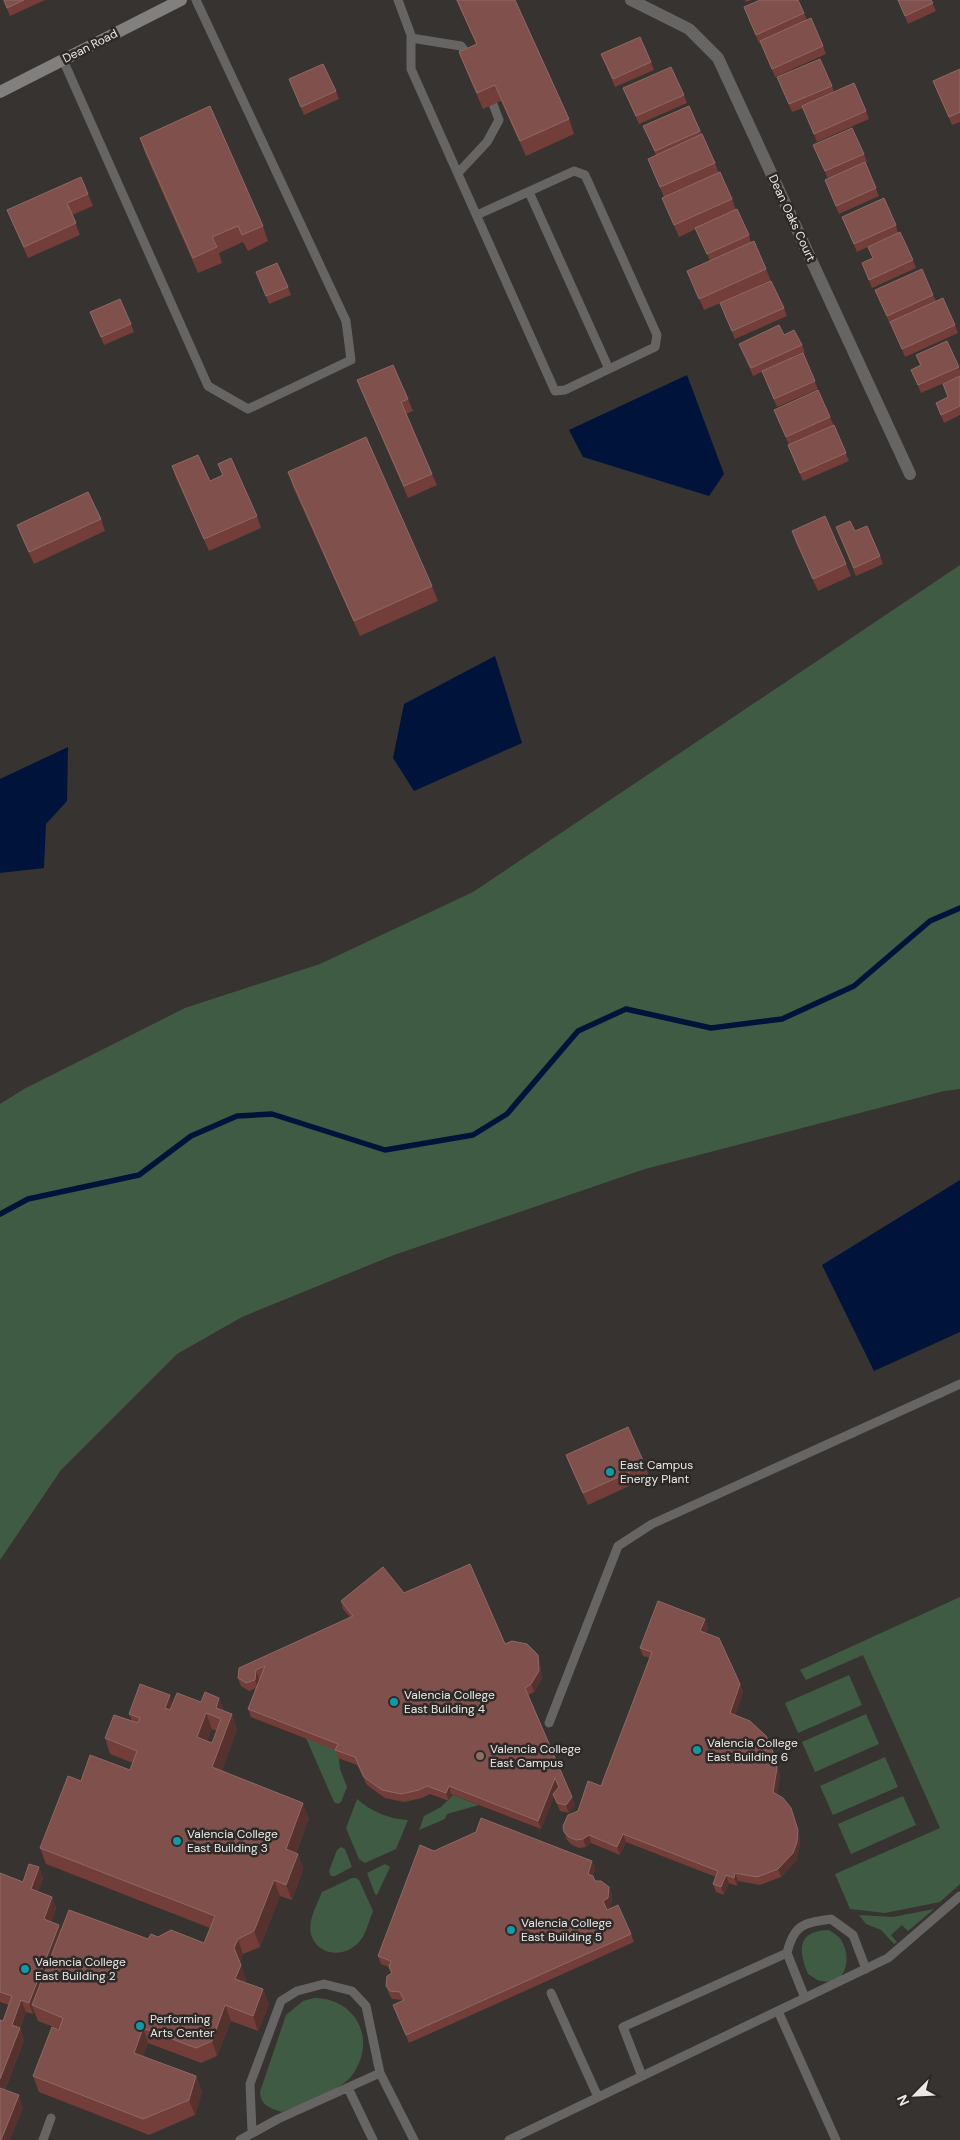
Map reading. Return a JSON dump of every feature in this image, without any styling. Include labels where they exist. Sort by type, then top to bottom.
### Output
[{"type":"main road","name":"Dean Road","points":[[0,92],[181,0]]},
{"type":"street","name":"Dean Oaks Court","points":[[631,0],[689,29],[718,58],[910,474]]},
{"type":"lane","points":[[63,60],[208,386],[248,409],[351,360],[346,321],[196,0]]},
{"type":"lane","points":[[398,0],[411,38],[411,69],[458,173],[476,215],[555,391],[565,390],[655,347],[657,336],[585,175],[574,172],[476,215]]},
{"type":"lane","points":[[411,38],[461,46],[475,63]]},
{"type":"lane","points":[[458,173],[486,142],[499,120],[493,104]]},
{"type":"lane","points":[[529,192],[610,369]]},
{"type":"lane","points":[[549,1723],[618,1546],[652,1524],[960,1384]]},
{"type":"lane","points":[[509,2140],[888,1958],[960,1896]]},
{"type":"lane","points":[[805,1998],[787,1953],[791,1936],[807,1923],[831,1919],[853,1935],[866,1969]]},
{"type":"lane","points":[[642,2076],[623,2027],[787,1953]]},
{"type":"lane","points":[[252,2132],[250,2084],[281,2001],[297,1991],[324,1984],[352,1991],[366,2006],[380,2073],[414,2140]]},
{"type":"lane","points":[[551,1993],[598,2097]]},
{"type":"lane","points":[[778,2011],[836,2140]]},
{"type":"lane","points":[[240,2140],[252,2132],[380,2073]]},
{"type":"lane","points":[[348,2088],[373,2140]]},
{"type":"lane","points":[[43,2140],[51,2118]]},
{"type":"green space","points":[[960,565],[960,1089],[944,1091],[645,1169],[394,1255],[242,1317],[177,1354],[61,1470],[0,1560],[0,1104],[24,1089],[185,1008],[320,964],[473,892]]},
{"type":"green space","points":[[960,1597],[960,1884],[940,1902],[885,1913],[850,1909],[835,1874],[940,1828],[863,1655],[806,1680],[800,1670]]},
{"type":"green space","points":[[849,1675],[862,1705],[798,1733],[785,1703]]},
{"type":"green space","points":[[866,1714],[879,1744],[815,1772],[802,1742]]},
{"type":"green space","points":[[306,1738],[338,1750],[340,1769],[347,1787],[341,1802],[338,1804],[334,1802]]},
{"type":"green space","points":[[885,1757],[898,1787],[833,1815],[820,1786]]},
{"type":"green space","points":[[453,1795],[479,1805],[447,1814],[445,1819],[419,1830],[424,1816],[441,1807]]},
{"type":"green space","points":[[903,1796],[916,1825],[851,1854],[838,1824]]},
{"type":"green space","points":[[357,1799],[381,1814],[408,1820],[396,1849],[365,1863],[359,1859],[346,1828]]},
{"type":"green space","points":[[341,1847],[345,1849],[352,1867],[335,1876],[331,1876],[329,1871],[337,1850]]},
{"type":"green space","points":[[385,1864],[390,1867],[377,1895],[367,1873]]},
{"type":"green space","points":[[352,1878],[359,1880],[373,1911],[364,1935],[354,1947],[341,1952],[327,1951],[316,1944],[312,1937],[310,1926],[313,1914],[322,1892]]},
{"type":"green space","points":[[934,1909],[908,1931],[902,1925],[891,1935],[897,1942],[894,1944],[881,1930],[866,1924],[859,1915],[893,1917]]},
{"type":"green space","points":[[829,1930],[841,1940],[844,1947],[846,1954],[845,1968],[837,1979],[820,1981],[808,1974],[803,1957],[803,1943],[811,1934]]},
{"type":"green space","points":[[314,1998],[340,2004],[350,2012],[357,2021],[362,2033],[361,2058],[355,2071],[349,2078],[332,2091],[282,2112],[270,2108],[262,2100],[260,2092],[286,2015],[303,2001]]},
{"type":"water","points":[[687,375],[724,474],[709,496],[583,457],[569,430]]},
{"type":"water","points":[[495,656],[522,743],[414,791],[393,758],[404,704]]},
{"type":"water","points":[[68,747],[67,801],[46,824],[44,868],[0,873],[0,779]]},
{"type":"water","points":[[960,1180],[960,1332],[874,1371],[822,1265]]},
{"type":"building","points":[[4,0],[24,0],[7,8]]},
{"type":"building","points":[[457,0],[515,0],[569,119],[520,141],[495,85],[477,93],[459,52],[477,44]]},
{"type":"building","points":[[760,0],[798,0],[804,13],[756,35],[744,7]]},
{"type":"building","points":[[898,0],[931,0],[933,3],[905,16]]},
{"type":"building","points":[[811,18],[823,46],[772,69],[760,41]]},
{"type":"building","points":[[640,37],[651,62],[613,79],[601,54]]},
{"type":"building","points":[[820,59],[832,86],[789,104],[777,77]]},
{"type":"building","points":[[323,64],[336,91],[301,107],[289,79]]},
{"type":"building","points":[[671,67],[684,95],[636,116],[623,88]]},
{"type":"building","points":[[960,69],[960,112],[949,117],[933,81]]},
{"type":"building","points":[[854,83],[866,111],[814,134],[802,106]]},
{"type":"building","points":[[210,106],[263,226],[242,235],[238,226],[212,237],[217,247],[193,258],[140,138]]},
{"type":"building","points":[[689,106],[700,131],[655,151],[643,126]]},
{"type":"building","points":[[852,128],[864,154],[825,171],[813,145]]},
{"type":"building","points":[[702,134],[715,163],[660,187],[648,159]]},
{"type":"building","points":[[865,162],[876,188],[836,206],[825,180]]},
{"type":"building","points":[[720,172],[732,199],[674,225],[662,198]]},
{"type":"building","points":[[81,177],[88,194],[67,203],[76,223],[24,247],[7,210]]},
{"type":"building","points":[[884,198],[896,225],[854,244],[842,217]]},
{"type":"building","points":[[737,209],[749,235],[707,254],[695,228]]},
{"type":"building","points":[[900,232],[913,260],[869,280],[862,263],[873,258],[868,247]]},
{"type":"building","points":[[754,241],[766,269],[699,299],[687,271]]},
{"type":"building","points":[[277,263],[288,287],[266,296],[256,272]]},
{"type":"building","points":[[922,269],[933,295],[887,316],[875,290]]},
{"type":"building","points":[[771,281],[784,308],[732,331],[720,303]]},
{"type":"building","points":[[943,298],[955,325],[902,349],[890,322]]},
{"type":"building","points":[[120,299],[131,324],[101,337],[90,312]]},
{"type":"building","points":[[779,325],[784,335],[794,330],[802,345],[751,368],[739,344]]},
{"type":"building","points":[[947,341],[959,367],[918,385],[911,370],[921,365],[916,355]]},
{"type":"building","points":[[803,353],[815,381],[774,399],[762,371]]},
{"type":"building","points":[[393,365],[408,399],[401,402],[432,474],[404,486],[357,380]]},
{"type":"building","points":[[960,376],[960,406],[941,415],[936,403],[948,397],[943,384]]},
{"type":"building","points":[[818,390],[830,417],[786,437],[774,410]]},
{"type":"building","points":[[834,425],[846,453],[800,473],[788,445]]},
{"type":"building","points":[[366,437],[432,586],[354,621],[288,472]]},
{"type":"building","points":[[198,455],[210,481],[223,475],[218,464],[231,458],[257,516],[204,539],[172,466]]},
{"type":"building","points":[[88,492],[101,519],[29,552],[17,525]]},
{"type":"building","points":[[825,516],[846,564],[813,579],[792,531]]},
{"type":"building","points":[[850,521],[855,531],[867,526],[880,556],[854,568],[836,527]]},
{"type":"building","name":"East Campus Energy Plant","points":[[628,1427],[645,1465],[583,1493],[566,1455]]},
{"type":"building","name":"Valencia College East Building 4","points":[[470,1564],[505,1644],[512,1641],[527,1644],[538,1655],[539,1671],[531,1684],[525,1688],[572,1797],[566,1805],[557,1803],[553,1794],[559,1787],[555,1778],[538,1821],[449,1786],[446,1793],[427,1786],[401,1794],[382,1790],[364,1777],[355,1757],[335,1750],[338,1744],[248,1709],[265,1666],[256,1670],[255,1680],[246,1683],[238,1678],[239,1668],[353,1616],[341,1601],[383,1567],[404,1593]]},
{"type":"building","name":"Valencia College East Building 6","points":[[658,1601],[705,1619],[700,1631],[719,1638],[740,1684],[730,1713],[750,1721],[766,1736],[771,1745],[777,1768],[773,1792],[783,1798],[791,1808],[798,1830],[797,1842],[793,1853],[778,1869],[757,1877],[735,1873],[734,1878],[726,1875],[721,1887],[713,1884],[718,1871],[623,1834],[617,1847],[589,1835],[583,1839],[576,1840],[564,1832],[563,1826],[568,1815],[578,1811],[588,1781],[601,1786],[652,1652],[640,1648]]},
{"type":"building","points":[[140,1684],[170,1695],[165,1708],[170,1710],[177,1693],[201,1702],[205,1692],[219,1698],[216,1708],[232,1714],[212,1767],[303,1803],[286,1849],[298,1854],[286,1885],[274,1880],[254,1931],[238,1939],[234,1948],[241,1965],[235,1979],[263,1989],[253,2016],[225,2005],[212,2041],[196,2048],[143,2028],[134,2053],[196,2076],[189,2100],[143,2119],[33,2076],[52,2027],[59,2030],[63,2018],[32,2005],[69,1910],[148,1939],[151,1934],[158,1937],[171,1930],[204,1943],[215,1916],[40,1848],[68,1776],[81,1781],[90,1755],[130,1770],[137,1751],[105,1738],[114,1715],[138,1723],[140,1718],[129,1714]],"holes":[[[206,1713],[221,1719],[212,1743],[197,1737]]]},
{"type":"building","name":"Valencia College East Building 5","points":[[481,1818],[592,1861],[588,1874],[593,1876],[595,1881],[601,1881],[609,1887],[608,1898],[603,1901],[607,1910],[618,1905],[631,1934],[406,2035],[393,2005],[404,2000],[400,1992],[390,1991],[386,1986],[387,1976],[392,1973],[389,1967],[391,1961],[378,1956],[420,1845],[434,1851],[476,1832]]},
{"type":"building","name":"Valencia College East Building 2","points":[[29,1864],[39,1867],[31,1889],[52,1897],[44,1919],[59,1925],[29,2003],[21,2000],[12,2025],[20,2028],[0,2079],[0,2020],[3,2021],[12,1996],[0,1992],[0,1873],[23,1882]]},
{"type":"building","points":[[0,2088],[19,2095],[1,2140],[0,2140]]},
{"type":"waterway","points":[[0,1214],[28,1199],[139,1175],[191,1136],[237,1116],[272,1114],[385,1150],[473,1135],[507,1114],[578,1031],[626,1009],[711,1028],[782,1019],[854,986],[930,921],[960,908]]},
{"type":"place","name":"East Campus Energy Plant","points":[[610,1472]]},
{"type":"place","name":"Valencia College East Building 4","points":[[394,1702]]},
{"type":"place","name":"Valencia College East Building 6","points":[[697,1750]]},
{"type":"place","name":"Valencia College East Campus","points":[[480,1756]]},
{"type":"place","name":"Valencia College East Building 3","points":[[177,1841]]},
{"type":"place","name":"Valencia College East Building 5","points":[[511,1930]]},
{"type":"place","name":"Valencia College East Building 2","points":[[25,1969]]},
{"type":"place","name":"Performing Arts Center","points":[[140,2026]]}]
